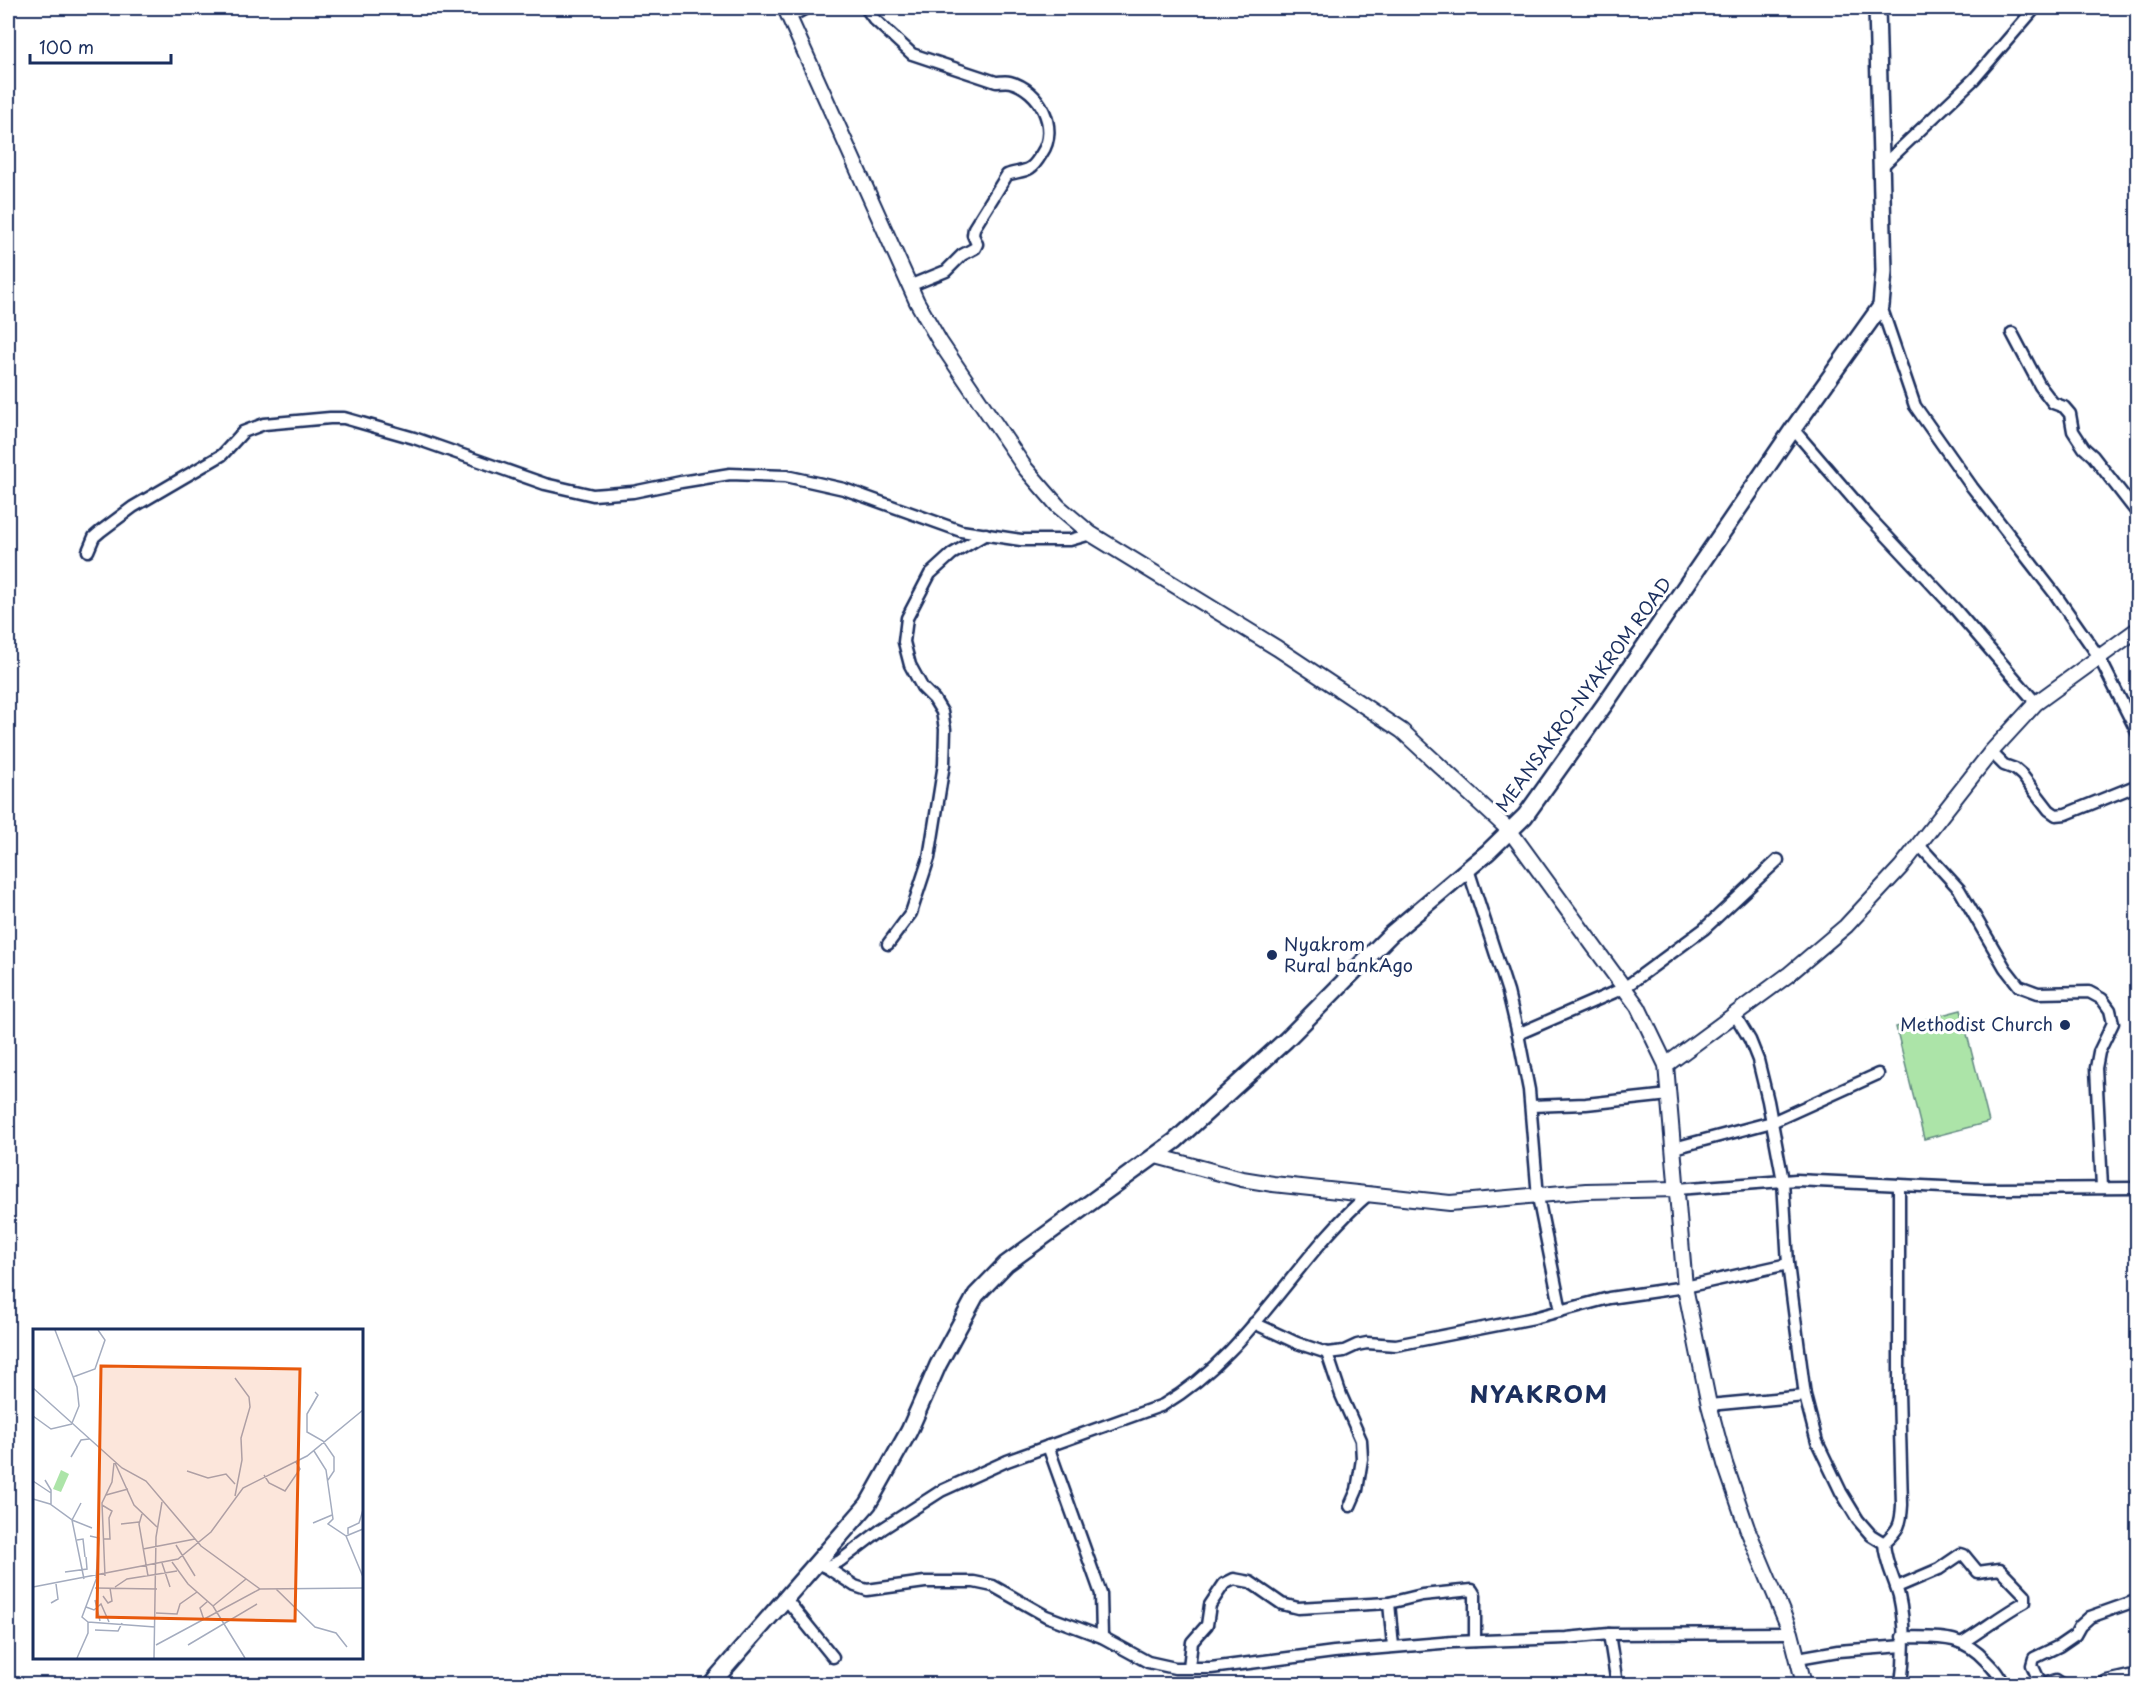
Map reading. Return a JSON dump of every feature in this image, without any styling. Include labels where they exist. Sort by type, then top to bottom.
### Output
[{"type":"main road","points":[[1877,8],[1884,271],[1881,306]]},
{"type":"main road","name":"MEANSAKRO-NYAKROM ROAD","points":[[711,1684],[786,1599],[822,1565],[868,1504],[909,1431],[938,1365],[976,1295],[1006,1264],[1027,1247],[1156,1156],[1249,1075],[1391,934],[1468,869],[1525,816],[1881,306]]},
{"type":"street","points":[[806,8],[787,12],[909,286],[940,342],[1025,468],[1058,506],[1091,534],[1269,642],[1402,731],[1510,831],[1638,1007],[1666,1065],[1685,1287],[1708,1405],[1747,1528],[1791,1633],[1804,1684]]},
{"type":"street","points":[[866,8],[874,19],[912,54],[996,82],[1010,82],[1023,89],[1035,98],[1044,111],[1048,125],[1049,137],[1039,157],[1031,167],[1007,174],[980,219],[973,232],[977,244],[975,248],[962,255],[946,271],[909,286]]},
{"type":"street","points":[[1880,168],[1974,79],[2035,8]]},
{"type":"street","points":[[1881,306],[1915,406],[1972,487],[2055,594],[2099,657],[2138,734]]},
{"type":"street","points":[[2012,333],[2040,386],[2053,402],[2064,407],[2070,414],[2073,431],[2084,448],[2093,456],[2138,514]]},
{"type":"street","points":[[88,551],[94,537],[101,531],[133,507],[222,455],[243,432],[264,424],[330,418],[344,418],[414,438],[545,484],[592,495],[633,492],[730,474],[786,476],[844,489],[961,531],[1021,540],[1070,540],[1091,534]]},
{"type":"street","points":[[1793,429],[2036,703]]},
{"type":"street","points":[[888,944],[910,913],[929,858],[944,764],[945,729],[942,712],[934,699],[922,687],[910,665],[904,642],[907,618],[930,574],[952,554],[986,534]]},
{"type":"street","points":[[1666,1065],[1788,975],[1846,926],[1901,867],[1991,752],[2036,703],[2138,629]]},
{"type":"street","points":[[1991,752],[2004,765],[2016,769],[2055,815],[2066,814],[2138,785]]},
{"type":"street","points":[[1919,845],[1959,889],[2005,968],[2019,986],[2038,993],[2089,992],[2102,999],[2110,1010],[2113,1023],[2099,1052],[2096,1068],[2102,1187]]},
{"type":"street","points":[[1518,1034],[1624,988],[1704,930],[1778,860]]},
{"type":"street","points":[[1468,869],[1508,992],[1518,1034],[1531,1106],[1538,1197],[1561,1311]]},
{"type":"street","points":[[1735,1015],[1758,1060],[1772,1122],[1783,1181],[1788,1264],[1805,1396],[1817,1442],[1857,1520],[1884,1543]]},
{"type":"street","points":[[1674,1148],[1772,1122],[1878,1074]]},
{"type":"street","points":[[1531,1106],[1586,1104],[1669,1095]]},
{"type":"street","points":[[1156,1156],[1242,1179],[1450,1203],[1586,1191],[1677,1189],[1796,1180],[1984,1189],[2138,1188]]},
{"type":"street","points":[[1899,1185],[1899,1392],[1902,1505],[1898,1530],[1884,1543],[1884,1555],[1900,1600],[1903,1642],[1901,1684]]},
{"type":"street","points":[[822,1565],[840,1561],[882,1528],[941,1491],[1007,1461],[1163,1405],[1185,1392],[1207,1374],[1254,1323],[1348,1211],[1370,1193]]},
{"type":"street","points":[[1254,1323],[1296,1343],[1328,1353],[1344,1351],[1367,1343],[1396,1345],[1561,1311],[1609,1298],[1685,1287],[1788,1264]]},
{"type":"street","points":[[1328,1353],[1341,1395],[1361,1440],[1360,1469],[1350,1506]]},
{"type":"street","points":[[1708,1405],[1805,1396]]},
{"type":"street","points":[[1048,1446],[1101,1594],[1102,1637]]},
{"type":"street","points":[[1896,1587],[1940,1569],[1961,1554],[1978,1572],[1996,1569],[2002,1571],[2025,1595],[2027,1598],[2025,1602],[1997,1617],[1987,1627],[1963,1642]]},
{"type":"street","points":[[822,1565],[855,1586],[867,1590],[925,1582],[974,1582],[993,1586],[1046,1616],[1102,1637],[1155,1664],[1174,1668],[1211,1668],[1393,1646],[1475,1641],[1609,1634],[1791,1633]]},
{"type":"street","points":[[1189,1667],[1192,1642],[1207,1625],[1210,1605],[1224,1584],[1234,1579],[1256,1585],[1282,1604],[1307,1608],[1389,1603],[1422,1595],[1472,1590],[1475,1595],[1475,1641]]},
{"type":"street","points":[[786,1599],[833,1657]]},
{"type":"street","points":[[2062,1684],[2056,1680],[2044,1684],[2040,1682],[2032,1665],[2034,1658],[2060,1646],[2075,1635],[2080,1626],[2090,1617],[2138,1600]]},
{"type":"street","points":[[1389,1603],[1393,1646]]},
{"type":"street","points":[[1609,1634],[1617,1684]]},
{"type":"street","points":[[1798,1658],[1903,1642],[1948,1639],[1963,1642],[1975,1648],[1997,1673],[2002,1684]]},
{"type":"street","points":[[2101,1684],[2138,1674]]},
{"type":"green space","points":[[1961,1010],[1989,1122],[1924,1139],[1896,1027]]},
{"type":"place","name":"Nyakrom Rural bankAgo","points":[[1272,955]]},
{"type":"place","name":"Methodist Church","points":[[2065,1025]]},
{"type":"district","name":"NYAKROM","points":[[1539,1395]]}]
